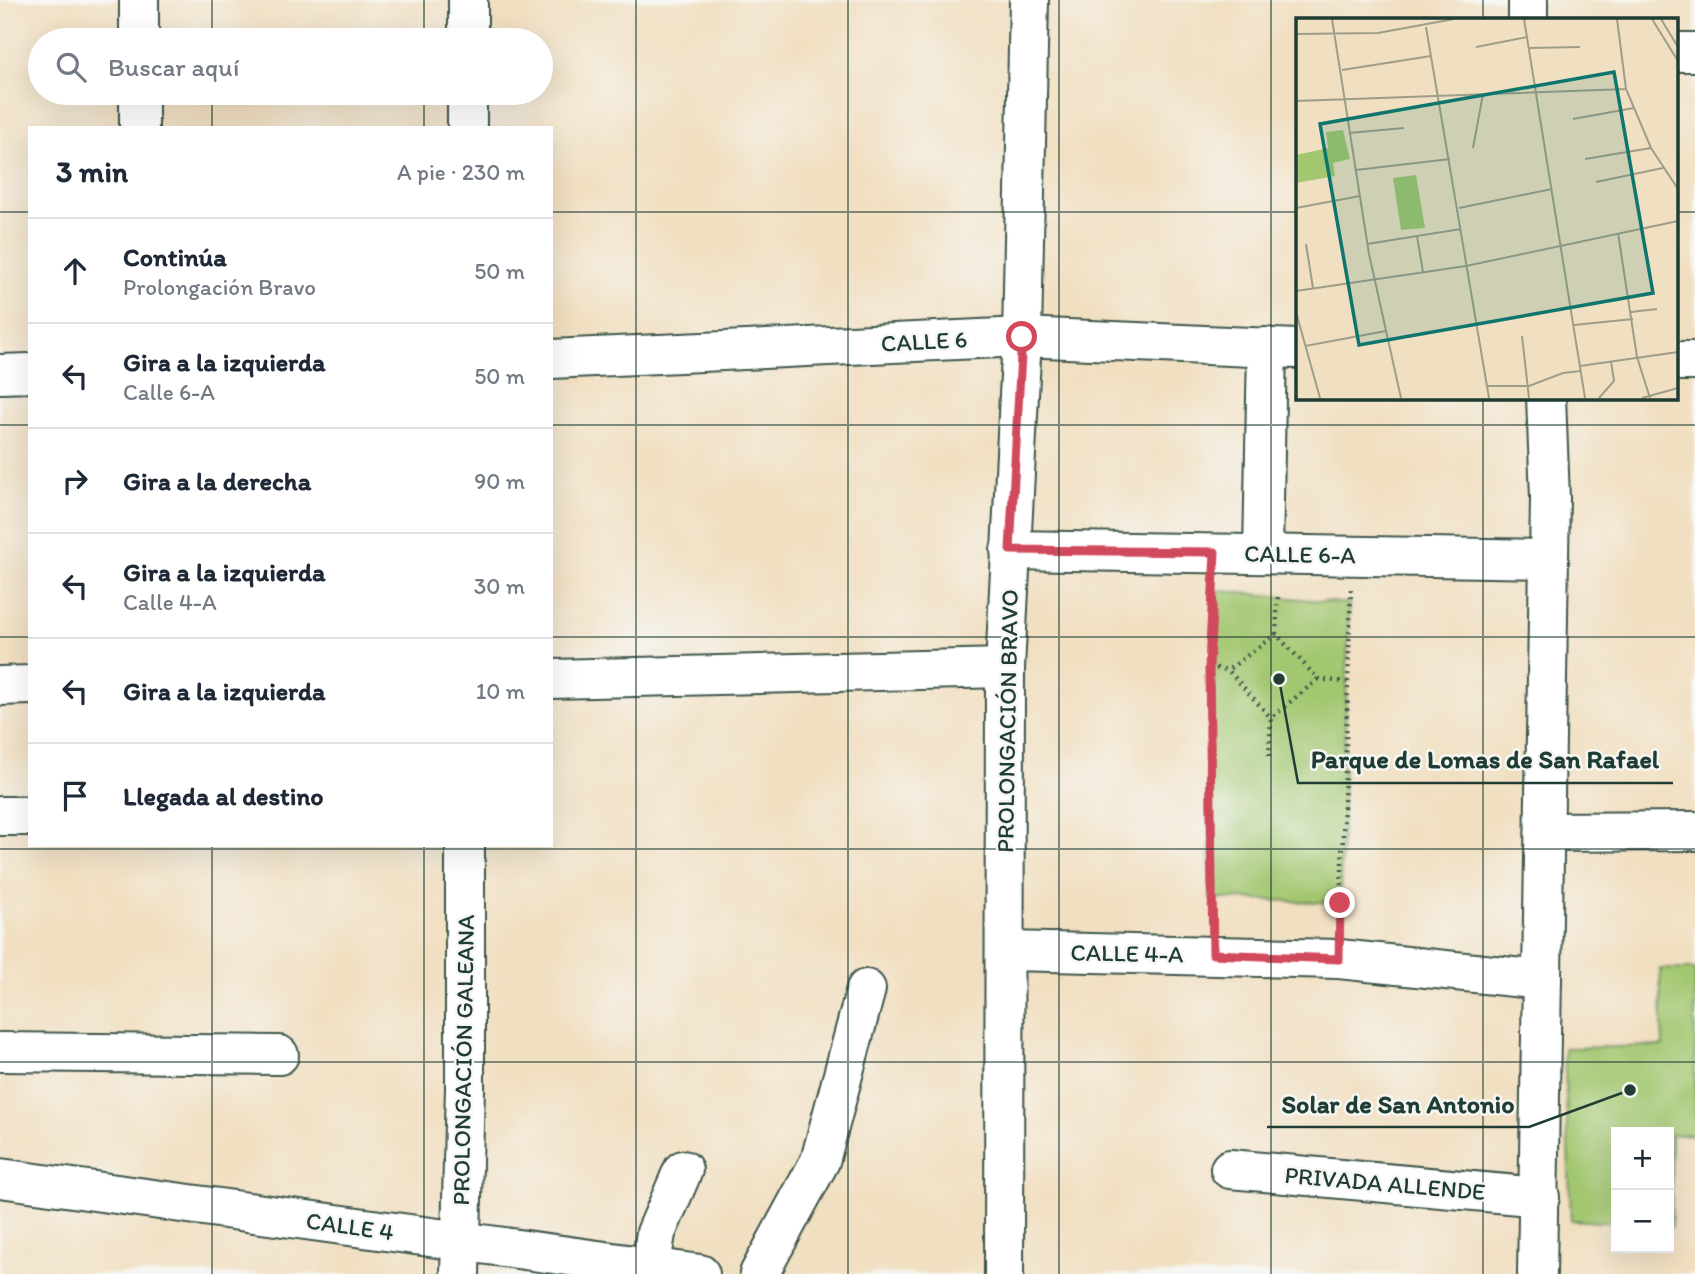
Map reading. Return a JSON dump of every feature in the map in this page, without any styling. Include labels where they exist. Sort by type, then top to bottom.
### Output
[{"type":"street","points":[[139,0],[139,28]]},
{"type":"street","points":[[468,0],[468,28]]},
{"type":"street","name":"PROLONGACIÓN BRAVO","points":[[1004,1274],[1005,668],[1022,337],[1029,0]]},
{"type":"street","points":[[1528,0],[1528,18]]},
{"type":"street","points":[[139,105],[139,126]]},
{"type":"street","points":[[467,105],[467,126]]},
{"type":"street","name":"CALLE 6","points":[[553,359],[1022,337],[1283,348]]},
{"type":"street","points":[[1263,553],[1283,348]]},
{"type":"street","points":[[0,374],[28,373]]},
{"type":"street","points":[[1537,1274],[1550,498],[1546,399]]},
{"type":"street","name":"CALLE 6-A","points":[[1010,550],[1548,559]]},
{"type":"street","points":[[553,679],[1005,668]]},
{"type":"street","points":[[0,686],[28,685]]},
{"type":"street","points":[[0,816],[28,816]]},
{"type":"street","points":[[1545,832],[1695,831]]},
{"type":"street","name":"PROLONGACIÓN GALEANA","points":[[461,1257],[465,847]]},
{"type":"street","name":"CALLE 4-A","points":[[1005,951],[1339,959],[1542,980]]},
{"type":"street","points":[[759,1274],[820,1161],[866,989]]},
{"type":"street","points":[[0,1052],[279,1055]]},
{"type":"street","name":"PRIVADA ALLENDE","points":[[1230,1168],[1540,1198]]},
{"type":"street","points":[[651,1265],[656,1233],[683,1170]]},
{"type":"street","name":"CALLE 4","points":[[0,1178],[461,1257],[651,1265],[700,1274]]},
{"type":"path","points":[[1213,954],[1209,667],[1215,552]]},
{"type":"path","points":[[1339,959],[1351,555]]},
{"type":"path","points":[[1278,596],[1276,634],[1318,679],[1347,682]]},
{"type":"path","points":[[1228,670],[1276,634]]},
{"type":"path","points":[[1209,667],[1228,670],[1270,719],[1269,756]]},
{"type":"path","points":[[1270,719],[1318,679]]},
{"type":"green space","points":[[1214,590],[1349,604],[1340,903],[1210,898],[1209,755]]},
{"type":"green space","points":[[1660,969],[1695,969],[1695,1134],[1674,1135],[1674,1127],[1611,1127],[1611,1223],[1571,1220],[1564,1048],[1663,1046]]},
{"type":"place","name":"Parque de Lomas de San Rafael","points":[[1279,679]]},
{"type":"place","name":"Solar de San Antonio","points":[[1630,1090]]},
{"type":"route","points":[[1022,337],[1010,550],[1215,552],[1209,667],[1210,898],[1213,954],[1339,959],[1340,903]]}]
